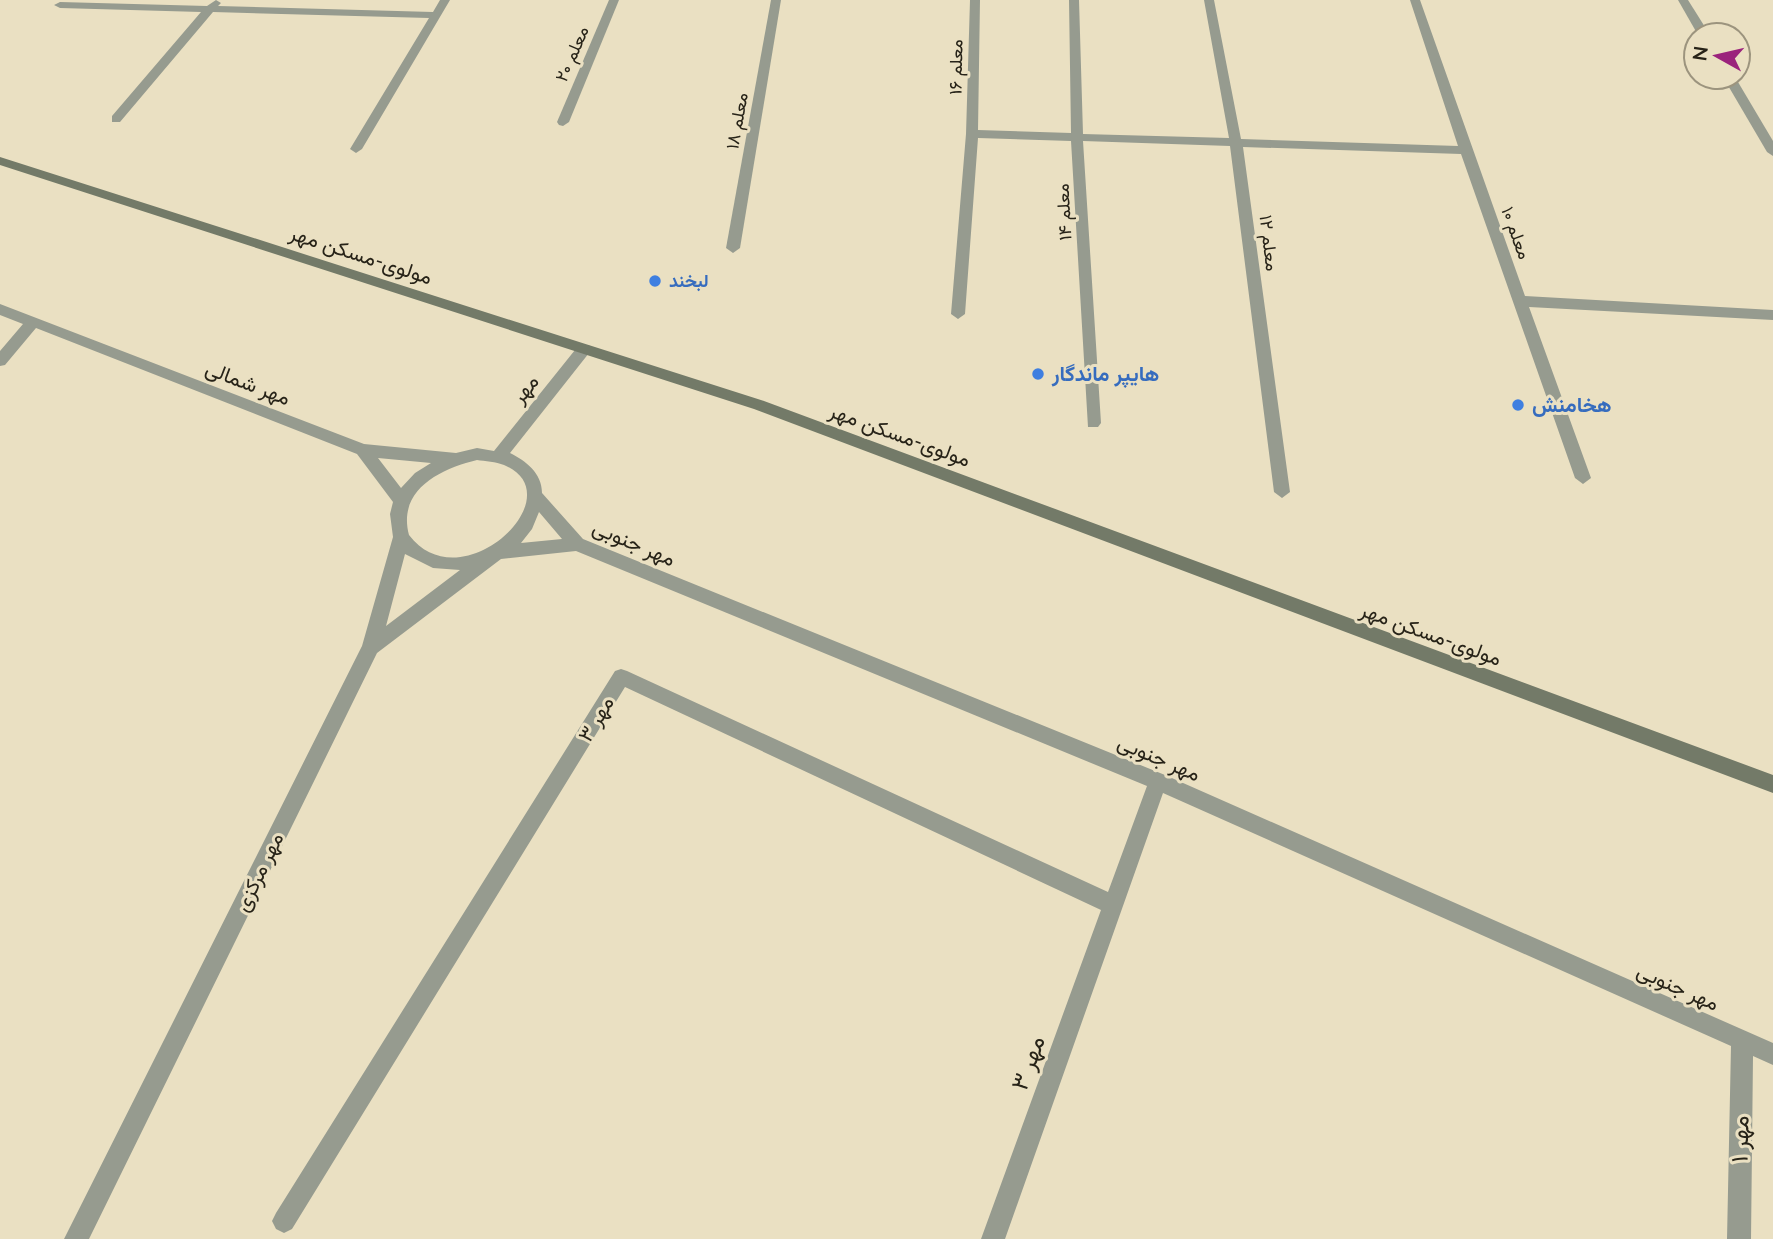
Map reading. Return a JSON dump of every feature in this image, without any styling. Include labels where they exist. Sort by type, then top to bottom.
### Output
[{"type":"main road","name":"مولوی-مسکن مهر","points":[[0,161],[768,408],[1773,784]]},
{"type":"street","points":[[356,149],[445,0]]},
{"type":"street","name":"معلم ۲۰","points":[[563,122],[614,0]]},
{"type":"street","name":"معلم ۱۸","points":[[733,248],[776,0]]},
{"type":"street","name":"معلم ۱۶","points":[[957,314],[972,134],[975,0]]},
{"type":"street","name":"معلم ۱۴","points":[[1074,0],[1077,138],[1093,423]]},
{"type":"street","name":"معلم ۱۲","points":[[1209,0],[1237,144],[1282,492]]},
{"type":"street","name":"معلم ۱۰","points":[[1415,0],[1583,478]]},
{"type":"street","points":[[1683,0],[1696,21]]},
{"type":"street","points":[[63,2],[214,4],[436,15]]},
{"type":"street","points":[[116,119],[214,4]]},
{"type":"street","points":[[1737,91],[1773,152]]},
{"type":"street","points":[[972,134],[1466,150]]},
{"type":"street","points":[[1519,301],[1773,315]]},
{"type":"street","name":"مهر شمالی","points":[[0,309],[363,450],[454,459]]},
{"type":"street","points":[[0,361],[33,322]]},
{"type":"street","name":"مهر","points":[[499,456],[584,349]]},
{"type":"street","points":[[363,450],[402,501]]},
{"type":"street","points":[[497,552],[527,526],[534,512],[534,483],[526,471],[499,456],[477,454],[454,459],[414,483],[402,501],[397,520],[401,538],[412,552],[430,561],[452,564],[475,561],[497,552],[577,544]]},
{"type":"street","name":"مهر جنوبی","points":[[536,497],[577,544],[1158,781],[1773,1054]]},
{"type":"street","points":[[371,648],[401,538]]},
{"type":"street","name":"مهر مرکزی","points":[[76,1239],[371,648],[497,552]]},
{"type":"street","name":"مهر ۳","points":[[284,1221],[621,677],[1113,905]]},
{"type":"street","name":"مهر ۳","points":[[993,1239],[1158,781]]},
{"type":"street","name":"مهر ۱","points":[[1739,1239],[1742,1040]]},
{"type":"place","name":"لبخند","points":[[655,281]]},
{"type":"place","name":"هایپر ماندگار","points":[[1038,374]]},
{"type":"place","name":"هخامنش","points":[[1518,405]]}]
